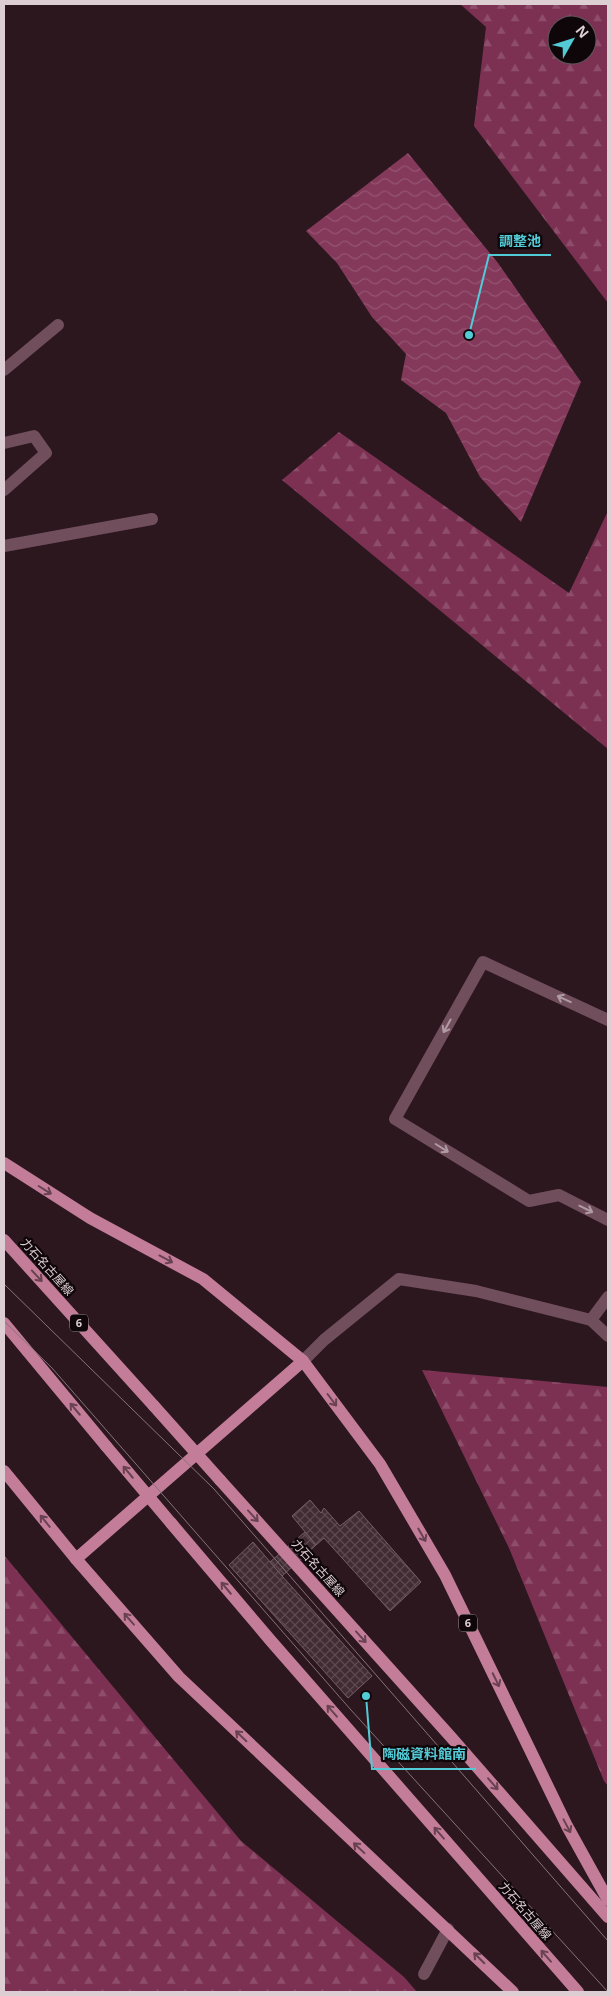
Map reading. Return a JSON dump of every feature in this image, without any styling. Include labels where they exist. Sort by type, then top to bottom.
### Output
[{"type":"main road","name":"6","points":[[4,1163],[90,1218],[203,1279],[303,1361],[380,1464],[445,1575],[567,1826],[608,1900]]},
{"type":"main road","name":"力石名古屋線","points":[[4,1240],[450,1736],[608,1917]]},
{"type":"main road","name":"力石名古屋線","points":[[4,1323],[271,1641],[578,1992]]},
{"type":"main road","points":[[76,1559],[303,1361]]},
{"type":"main road","points":[[4,1471],[76,1559],[179,1677],[514,1992]]},
{"type":"street","points":[[4,370],[58,325]]},
{"type":"street","points":[[4,443],[34,436],[46,454],[4,490]]},
{"type":"street","points":[[4,546],[152,520]]},
{"type":"street","points":[[608,1020],[483,962],[395,1120],[529,1201],[559,1195],[608,1220]]},
{"type":"street","points":[[303,1361],[324,1340],[399,1279],[476,1291],[591,1320],[608,1336]]},
{"type":"street","points":[[591,1320],[608,1296]]},
{"type":"street","points":[[424,1974],[448,1929]]},
{"type":"green space","points":[[460,4],[608,4],[608,303],[474,126],[486,27]]},
{"type":"green space","points":[[339,432],[569,593],[608,511],[608,749],[282,480]]},
{"type":"green space","points":[[422,1370],[608,1387],[608,1786],[604,1781],[509,1548]]},
{"type":"green space","points":[[4,1555],[241,1841],[404,1977],[417,1992],[4,1992]]},
{"type":"water","points":[[408,153],[498,263],[581,382],[521,522],[480,477],[446,413],[401,380],[406,354],[372,317],[337,263],[306,231]]},
{"type":"building","points":[[310,1500],[321,1513],[324,1508],[340,1526],[359,1511],[421,1582],[390,1611],[324,1538],[316,1545],[292,1516]]},
{"type":"building","points":[[305,1532],[316,1545],[282,1576],[270,1562]]},
{"type":"building","points":[[253,1542],[372,1676],[348,1698],[229,1565]]},
{"type":"tram line","points":[[4,1284],[214,1489],[608,1941]]},
{"type":"tram line","points":[[4,1321],[52,1368],[351,1710],[608,1992]]},
{"type":"place","name":"調整池","points":[[469,335]]},
{"type":"place","name":"陶磁資料館南","points":[[366,1696]]}]
